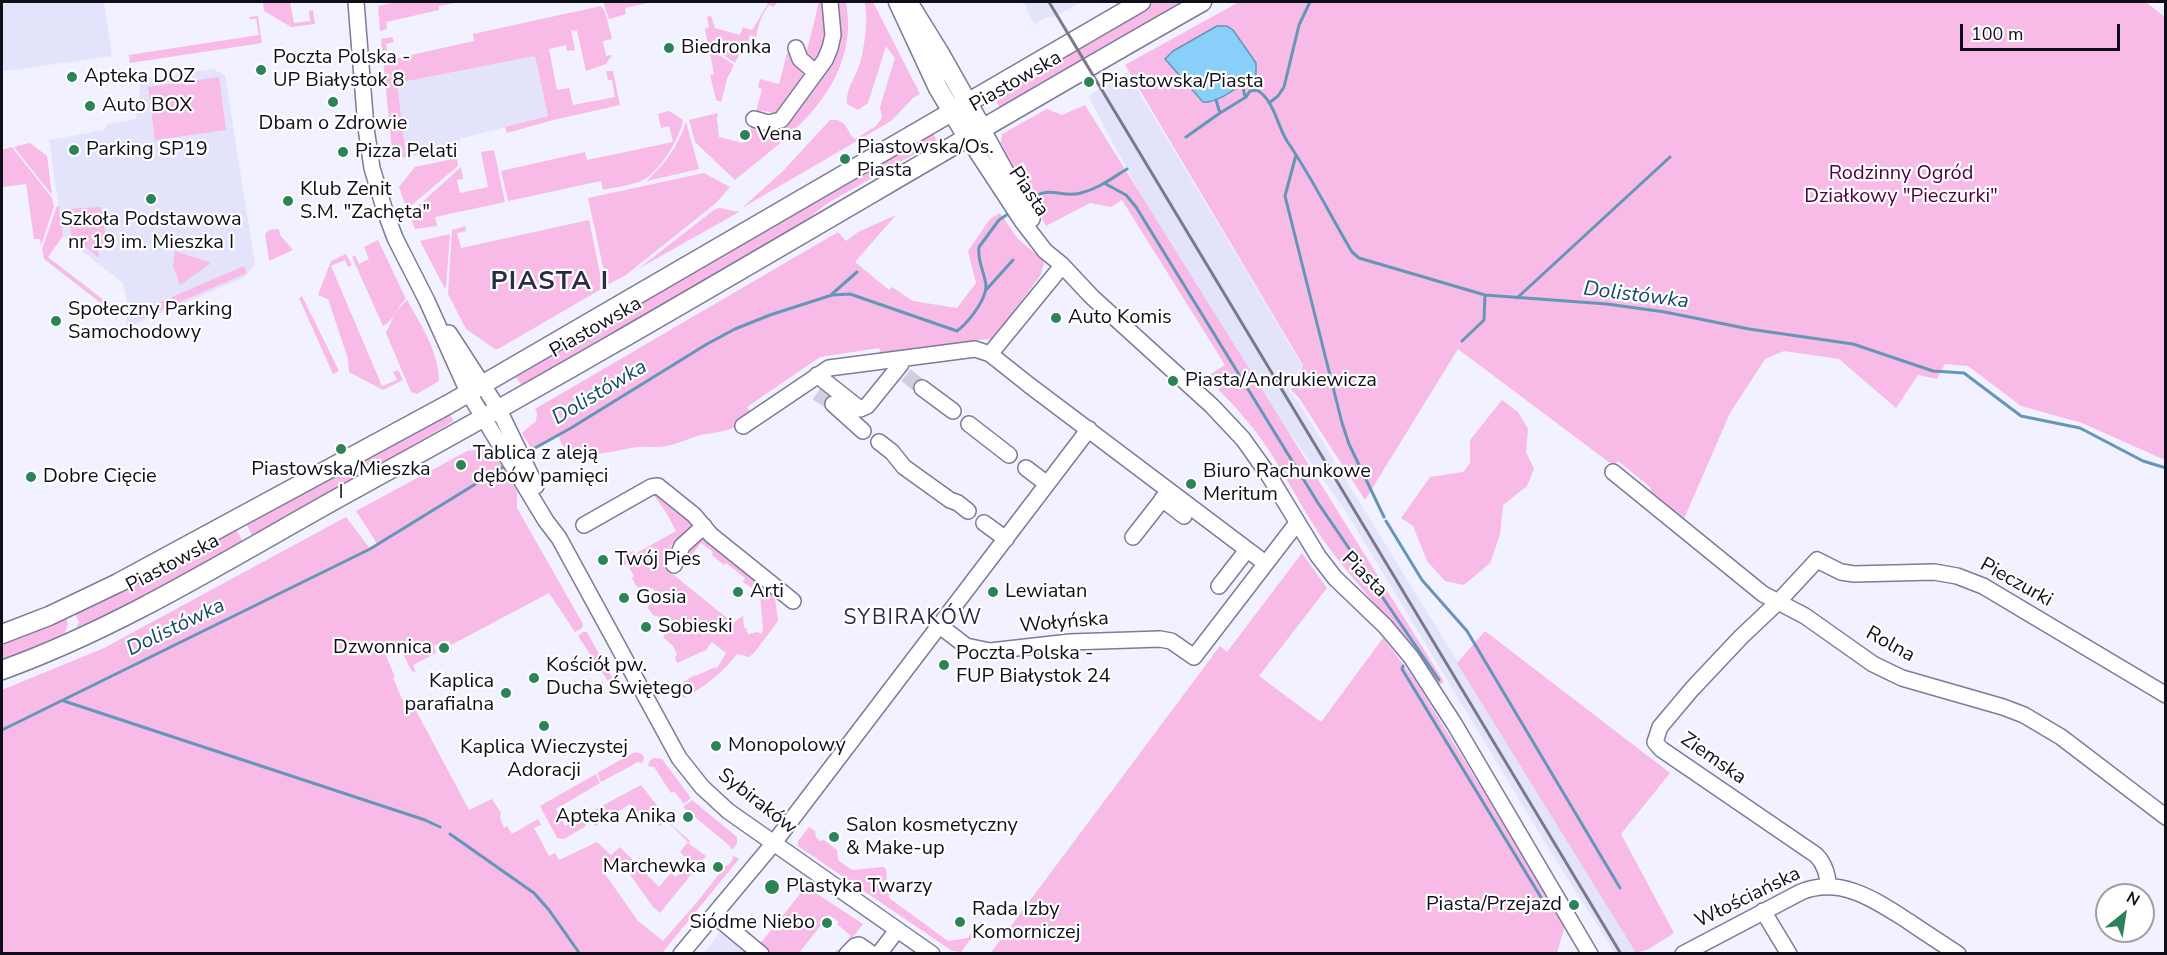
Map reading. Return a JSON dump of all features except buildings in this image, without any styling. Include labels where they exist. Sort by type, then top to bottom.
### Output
[{"type":"main road","points":[[898,2],[932,56],[967,101],[974,133]]},
{"type":"main road","points":[[908,2],[932,56],[951,111],[974,133]]},
{"type":"main road","name":"Piastowska","points":[[2,634],[49,616],[118,583],[476,388],[1141,2]]},
{"type":"main road","name":"Piastowska","points":[[2,670],[65,644],[137,609],[491,415],[1202,2]]},
{"type":"street","name":"Sybiraków","points":[[356,2],[365,118],[374,175],[395,238],[427,301],[523,471],[546,521],[559,538],[684,765],[713,798],[773,844],[932,954]]},
{"type":"street","points":[[754,119],[768,123],[781,120],[786,116],[825,60],[833,35],[830,2]]},
{"type":"street","points":[[796,48],[800,59],[815,72]]},
{"type":"street","name":"Piasta","points":[[974,133],[1026,218],[1056,254],[1061,265],[1092,297],[1226,421],[1260,462],[1317,556],[1335,578],[1385,626],[1411,657],[1455,725],[1590,954]]},
{"type":"street","points":[[990,354],[1061,265]]},
{"type":"street","points":[[743,426],[813,384],[829,368],[840,365],[903,366],[975,349],[990,354],[1089,429],[1166,495],[1265,563],[1297,523]]},
{"type":"street","points":[[813,384],[860,410],[867,406],[903,366]]},
{"type":"street","points":[[922,388],[953,411]]},
{"type":"street","points":[[833,404],[863,431]]},
{"type":"street","points":[[969,424],[1009,455]]},
{"type":"street","points":[[681,954],[773,844],[1089,429]]},
{"type":"street","points":[[879,442],[904,467],[968,511]]},
{"type":"street","points":[[1026,468],[1047,484]]},
{"type":"street","name":"Rolna","points":[[1613,472],[1763,594],[1815,622],[1885,671],[2003,707],[2043,725],[2166,817]]},
{"type":"street","points":[[584,525],[651,487],[657,486],[793,601]]},
{"type":"street","points":[[1166,495],[1184,516]]},
{"type":"street","points":[[1133,537],[1166,495]]},
{"type":"street","points":[[984,523],[1006,539]]},
{"type":"street","points":[[674,565],[682,546],[704,526]]},
{"type":"street","points":[[1221,578],[1247,550]]},
{"type":"street","name":"Pieczurki","points":[[1778,602],[1816,560],[1841,572],[1854,574],[1934,572],[1948,574],[1983,586],[2166,694]]},
{"type":"street","name":"Wołyńska","points":[[940,626],[966,646],[984,651],[1070,642],[1160,639],[1171,641],[1194,657],[1265,563]]},
{"type":"street","name":"Ziemska","points":[[1778,602],[1740,637],[1692,689],[1660,727],[1655,741],[1661,749],[1816,855],[1827,874],[1829,887]]},
{"type":"street","name":"Włościańska","points":[[1683,954],[1810,888],[1829,887],[1848,889],[1876,900],[1958,954]]},
{"type":"street","points":[[1763,911],[1789,954]]},
{"type":"street","points":[[714,915],[761,954]]},
{"type":"street","points":[[879,954],[897,930]]},
{"type":"street","points":[[847,954],[859,945],[872,954]]},
{"type":"shaded area","points":[[2,2],[104,2],[112,56],[5,71],[2,69]]},
{"type":"shaded area","points":[[1023,2],[1081,2],[1052,18],[1050,16],[1034,24]]},
{"type":"shaded area","points":[[535,56],[548,116],[459,139],[460,147],[406,157],[396,83]]},
{"type":"shaded area","name":"Szkoła Podstawowa nr 19 im. Mieszka I","points":[[212,69],[225,75],[255,265],[245,277],[126,328],[127,301],[123,283],[63,236],[49,140],[104,130],[108,124],[136,119],[141,79]]},
{"type":"shaded area","points":[[1127,72],[1302,365],[1289,384],[1289,391],[1297,400],[1636,953],[1615,953],[1553,856],[1345,510],[1260,392],[1154,220],[1088,96]]},
{"type":"shaded area","points":[[721,931],[730,938],[732,935],[755,954],[703,954]]},
{"type":"green space","points":[[263,2],[290,2],[294,23],[310,21],[309,11],[313,10],[315,24],[291,27],[264,11]]},
{"type":"green space","points":[[397,2],[459,2],[439,6],[439,10],[386,22],[387,29],[380,31],[378,6]]},
{"type":"green space","points":[[603,2],[652,2],[625,8],[626,14],[609,19]]},
{"type":"green space","points":[[769,2],[777,2],[774,7],[769,5],[766,9],[756,37],[750,35],[747,46],[744,45],[735,63],[708,44],[705,29],[709,27],[707,17],[711,16],[715,28],[740,35],[743,27],[752,30]]},
{"type":"green space","points":[[819,2],[826,2],[827,34],[824,49],[815,62],[809,60],[804,50],[807,50]]},
{"type":"green space","points":[[834,2],[846,2],[848,22],[844,54],[836,76],[808,116],[735,180],[695,142],[689,120],[718,113],[719,137],[743,143],[746,129],[751,130],[762,89],[758,87],[760,79],[779,84],[789,46],[796,53],[794,64],[801,70],[804,78],[783,114],[773,116],[771,112],[761,111],[757,126],[770,129],[783,127],[831,58]]},
{"type":"green space","points":[[865,2],[873,2],[920,94],[913,98],[891,121],[742,208],[782,172],[830,120],[842,122],[855,139],[876,126],[882,118],[880,107],[895,58],[886,46],[868,103],[858,110],[847,104],[863,48],[866,25]]},
{"type":"green space","points":[[1155,2],[1189,2],[1000,109],[995,98],[1117,28]]},
{"type":"green space","name":"Rodzinny Ogród Działkowy \"Pieczurki\"","points":[[1239,2],[2146,2],[2166,18],[2165,460],[2082,423],[2021,406],[1968,366],[1945,364],[1937,379],[1918,375],[1896,408],[1839,359],[1784,351],[1765,359],[1730,413],[1683,521],[1653,497],[1650,487],[1618,461],[1614,466],[1458,349],[1365,500],[1299,398],[1291,390],[1303,365],[1125,65]]},
{"type":"green space","points":[[601,6],[605,12],[612,39],[603,41],[606,56],[612,55],[606,64],[586,71],[577,31],[571,30],[575,50],[567,51],[566,45],[549,49],[557,90],[569,88],[573,105],[615,97],[612,80],[608,80],[606,71],[613,71],[620,105],[507,133],[505,127],[548,116],[535,56],[397,83],[406,157],[393,160],[381,39],[392,37],[394,42],[386,44],[389,60],[474,41],[473,34]]},
{"type":"green space","points":[[258,16],[262,43],[130,63],[129,55],[259,35],[256,19],[249,17]]},
{"type":"green space","points":[[709,48],[734,65],[727,79],[721,102],[716,100],[710,75],[714,74]]},
{"type":"green space","points":[[219,77],[226,130],[155,140],[148,87]]},
{"type":"green space","points":[[1085,105],[1444,682],[1439,685],[1341,563],[1317,530],[1258,435],[1238,409],[1206,377],[1225,365],[1122,200],[1111,207],[1090,203],[1046,226],[1023,183],[1032,180],[1030,173],[1019,178],[1026,167],[1023,162],[1016,171],[1001,143],[1002,134],[1047,109],[1062,115]]},
{"type":"green space","points":[[669,111],[683,120],[681,128],[661,164],[641,181],[603,190],[601,181],[508,201],[501,171],[585,152],[587,160],[673,142],[669,126],[661,128],[658,114]]},
{"type":"green space","points":[[686,122],[699,169],[647,181],[670,154]]},
{"type":"green space","points":[[931,130],[937,141],[828,203],[788,233],[523,387],[516,377],[636,307],[664,286]]},
{"type":"green space","points":[[30,143],[47,156],[52,195],[14,147]]},
{"type":"green space","points":[[12,147],[52,198],[54,206],[41,246],[40,239],[34,239],[26,184],[2,187],[2,150]]},
{"type":"green space","points":[[494,150],[505,202],[435,217],[437,226],[415,229],[409,214],[461,167],[463,179],[457,180],[460,193],[488,187],[481,152]]},
{"type":"green space","points":[[457,158],[458,166],[407,209],[399,187],[415,167]]},
{"type":"green space","points":[[704,173],[730,187],[716,203],[626,275],[607,285],[588,198]]},
{"type":"green space","points":[[57,206],[59,206],[63,236],[48,257],[114,308],[117,320],[111,311],[44,259],[42,249]]},
{"type":"green space","points":[[101,207],[108,249],[98,250],[99,258],[71,235],[68,209]]},
{"type":"green space","points":[[715,209],[739,212],[638,269]]},
{"type":"green space","points":[[1000,213],[1018,239],[1043,260],[1044,264],[1040,276],[993,339],[881,355],[879,348],[820,357],[747,407],[752,414],[738,426],[666,446],[580,454],[562,445],[559,435],[532,450],[522,433],[536,421],[535,409],[838,232],[846,241],[858,232],[896,215],[855,262],[889,290],[892,287],[913,301],[957,308],[976,283],[968,251],[990,219]]},
{"type":"green space","points":[[589,220],[603,288],[498,349],[466,329],[448,294],[452,230],[465,226],[466,231],[457,233],[461,248]]},
{"type":"green space","points":[[279,229],[280,235],[293,250],[269,261],[265,234],[269,230]]},
{"type":"green space","points":[[450,234],[446,287],[445,289],[420,241]]},
{"type":"green space","points":[[378,240],[406,299],[390,321],[383,326],[352,257],[355,255],[359,264],[369,259],[364,247]]},
{"type":"green space","points":[[175,251],[210,264],[180,285],[173,266]]},
{"type":"green space","points":[[346,254],[352,265],[348,267],[345,260],[331,266],[382,386],[397,380],[393,372],[398,370],[403,380],[383,390],[349,372],[348,359],[328,299],[318,295],[331,261]]},
{"type":"green space","points":[[244,266],[247,273],[140,319],[137,312]]},
{"type":"green space","points":[[302,296],[339,371],[333,374],[299,298]]},
{"type":"green space","points":[[407,300],[433,349],[438,370],[439,381],[417,394],[411,392],[386,333],[396,311]]},
{"type":"green space","points":[[1502,400],[1518,412],[1528,429],[1526,452],[1534,469],[1527,486],[1503,505],[1500,535],[1490,563],[1464,585],[1445,581],[1427,561],[1413,526],[1401,518],[1430,477],[1463,472],[1470,463],[1470,440]]},
{"type":"green space","points":[[448,411],[454,421],[253,538],[246,523]]},
{"type":"green space","points":[[490,448],[517,492],[517,508],[583,624],[582,628],[575,632],[549,593],[451,645],[449,641],[444,641],[434,646],[436,653],[413,665],[416,673],[411,670],[401,649],[398,650],[394,646],[389,649],[390,654],[386,656],[395,677],[393,678],[403,701],[411,698],[414,702],[413,705],[469,810],[492,799],[501,813],[500,818],[504,828],[507,826],[512,834],[538,819],[541,825],[534,828],[549,856],[555,853],[559,860],[597,842],[611,855],[620,847],[659,887],[671,873],[676,877],[689,861],[680,852],[688,842],[667,821],[659,826],[650,816],[645,821],[630,804],[595,826],[587,814],[641,785],[674,827],[690,841],[688,843],[706,856],[660,913],[653,907],[621,862],[605,874],[638,921],[663,941],[726,865],[728,866],[733,859],[732,855],[739,859],[662,953],[2,953],[2,690],[104,648],[346,517],[371,550],[378,545],[356,511],[467,451]]},
{"type":"green space","points":[[651,491],[691,517],[689,532],[684,538],[670,546],[672,549],[679,547],[664,567],[733,623],[743,616],[744,628],[748,634],[758,632],[761,634],[763,631],[760,592],[743,582],[745,578],[726,563],[724,565],[701,543],[687,561],[683,554],[696,540],[707,539],[774,591],[778,621],[754,653],[749,657],[737,654],[713,679],[684,698],[677,689],[678,685],[695,675],[717,668],[726,653],[712,642],[706,650],[677,663],[675,658],[677,654],[673,646],[663,637],[670,620],[653,615],[648,608],[654,589],[644,586],[643,588],[637,587],[627,564],[625,565],[619,559],[633,551],[635,554],[676,531]]},
{"type":"green space","points":[[236,529],[244,544],[74,633],[79,622],[74,611]]},
{"type":"green space","points":[[1302,553],[1327,588],[1259,676],[1321,722],[1383,638],[1415,680],[1552,903],[1566,922],[1557,953],[990,954],[1220,646],[1227,652]]},
{"type":"green space","points":[[66,617],[68,624],[65,633],[2,661],[2,640]]},
{"type":"green space","points":[[1485,631],[1670,773],[1621,834],[1674,933],[1649,949],[1636,953],[1457,663]]},
{"type":"green space","points":[[587,632],[613,679],[612,683],[610,684],[578,636]]},
{"type":"green space","points":[[635,752],[642,754],[644,758],[642,763],[638,762],[601,782],[597,773]]},
{"type":"green space","points":[[662,759],[691,798],[684,804],[674,791],[671,793],[654,767],[648,766],[650,760]]},
{"type":"green space","points":[[596,774],[600,783],[556,809],[565,826],[582,817],[586,826],[564,839],[557,838],[540,806]]},
{"type":"green space","points":[[692,800],[737,837],[737,844],[733,849],[683,807]]},
{"type":"green space","points":[[809,827],[815,831],[820,841],[824,840],[837,850],[838,860],[852,870],[883,867],[886,869],[889,898],[948,941],[968,938],[981,921],[983,923],[961,952],[952,951],[798,846],[798,841]]},
{"type":"green space","points":[[790,876],[863,924],[841,953],[834,953],[840,950],[851,936],[837,924],[839,922],[829,915],[799,953],[770,953],[759,945],[800,894],[785,882]]},
{"type":"water","points":[[1217,26],[1227,26],[1233,30],[1256,63],[1256,75],[1216,100],[1203,102],[1165,59],[1173,51]]},
{"type":"waterway","points":[[1269,103],[1284,87],[1299,25],[1310,2]]},
{"type":"waterway","points":[[1242,84],[1245,96]]},
{"type":"waterway","name":"Dolistówka","points":[[1186,137],[1246,97],[1250,91],[1257,90],[1263,94],[1271,106],[1287,141],[1352,252],[1359,258],[1485,295],[1607,304],[1665,312],[1749,329],[1853,344],[1933,371],[1964,373],[2021,416],[2080,428],[2143,461],[2166,468]]},
{"type":"waterway","points":[[1216,100],[1220,113]]},
{"type":"waterway","points":[[1296,155],[1285,196],[1342,423],[1349,444],[1384,517]]},
{"type":"waterway","points":[[1517,298],[1670,157]]},
{"type":"waterway","name":"Dolistówka","points":[[1027,201],[1043,193],[1073,194],[1087,191],[1127,169]]},
{"type":"waterway","points":[[1104,183],[1126,195],[1136,207],[1318,503],[1439,680]]},
{"type":"waterway","name":"Dolistówka","points":[[526,453],[735,329],[832,295],[850,294],[957,331],[976,311],[985,292],[979,247],[999,220],[1011,212]]},
{"type":"waterway","points":[[986,290],[1013,260]]},
{"type":"waterway","points":[[832,294],[857,272]]},
{"type":"waterway","points":[[1462,341],[1484,320],[1485,295]]},
{"type":"waterway","name":"Dolistówka","points":[[2,730],[370,549],[508,464]]},
{"type":"waterway","points":[[1386,521],[1422,580],[1467,631],[1620,888]]},
{"type":"waterway","points":[[1403,666],[1402,669],[1545,904]]},
{"type":"waterway","points":[[64,701],[425,820],[440,827]]},
{"type":"waterway","points":[[450,834],[534,893],[580,954]]},
{"type":"tunnel","points":[[906,375],[922,388]]},
{"type":"tunnel","points":[[817,393],[833,404]]},
{"type":"railway","points":[[1049,2],[1621,954]]},
{"type":"place","name":"Biedronka","points":[[669,48]]},
{"type":"place","name":"Poczta Polska - UP Białystok 8","points":[[261,70]]},
{"type":"place","name":"Apteka DOZ","points":[[72,77]]},
{"type":"place","name":"Piastowska/Piasta","points":[[1089,82]]},
{"type":"place","name":"Dbam o Zdrowie","points":[[333,102]]},
{"type":"place","name":"Auto BOX","points":[[90,106]]},
{"type":"place","name":"Vena","points":[[745,135]]},
{"type":"place","name":"Parking SP19","points":[[74,150]]},
{"type":"place","name":"Pizza Pelati","points":[[343,152]]},
{"type":"place","name":"Piastowska/Os. Piasta","points":[[845,159]]},
{"type":"place","name":"Szkoła Podstawowa nr 19 im. Mieszka I","points":[[151,199]]},
{"type":"place","name":"Klub Zenit S.M. \"Zachęta\"","points":[[288,201]]},
{"type":"place","name":"Auto Komis","points":[[1056,318]]},
{"type":"place","name":"Społeczny Parking Samochodowy","points":[[56,321]]},
{"type":"place","name":"Piasta/Andrukiewicza","points":[[1173,381]]},
{"type":"place","name":"Piastowska/Mieszka I","points":[[341,449]]},
{"type":"place","name":"Tablica z aleją dębów pamięci","points":[[461,465]]},
{"type":"place","name":"Dobre Cięcie","points":[[31,477]]},
{"type":"place","name":"Biuro Rachunkowe Meritum","points":[[1191,484]]},
{"type":"place","name":"Twój Pies","points":[[603,560]]},
{"type":"place","name":"Arti","points":[[738,592]]},
{"type":"place","name":"Lewiatan","points":[[993,592]]},
{"type":"place","name":"Gosia","points":[[624,598]]},
{"type":"place","name":"Sobieski","points":[[646,627]]},
{"type":"place","name":"Dzwonnica","points":[[444,648]]},
{"type":"place","name":"Poczta Polska - FUP Białystok 24","points":[[944,665]]},
{"type":"place","name":"Kościół pw. Ducha Świętego","points":[[534,678]]},
{"type":"place","name":"Kaplica parafialna","points":[[506,693]]},
{"type":"place","name":"Kaplica Wieczystej Adoracji","points":[[544,726]]},
{"type":"place","name":"Monopolowy","points":[[716,746]]},
{"type":"place","name":"Apteka Anika","points":[[688,817]]},
{"type":"place","name":"Salon kosmetyczny & Make-up","points":[[834,837]]},
{"type":"place","name":"Marchewka","points":[[718,867]]},
{"type":"place","name":"Plastyka Twarzy","points":[[772,887]]},
{"type":"place","name":"Piasta/Przejazd","points":[[1574,905]]},
{"type":"place","name":"Rada Izby Komorniczej","points":[[960,922]]},
{"type":"place","name":"Siódme Niebo","points":[[827,923]]},
{"type":"district","name":"PIASTA I","points":[[550,283]]},
{"type":"district","name":"SYBIRAKÓW","points":[[913,619]]}]
